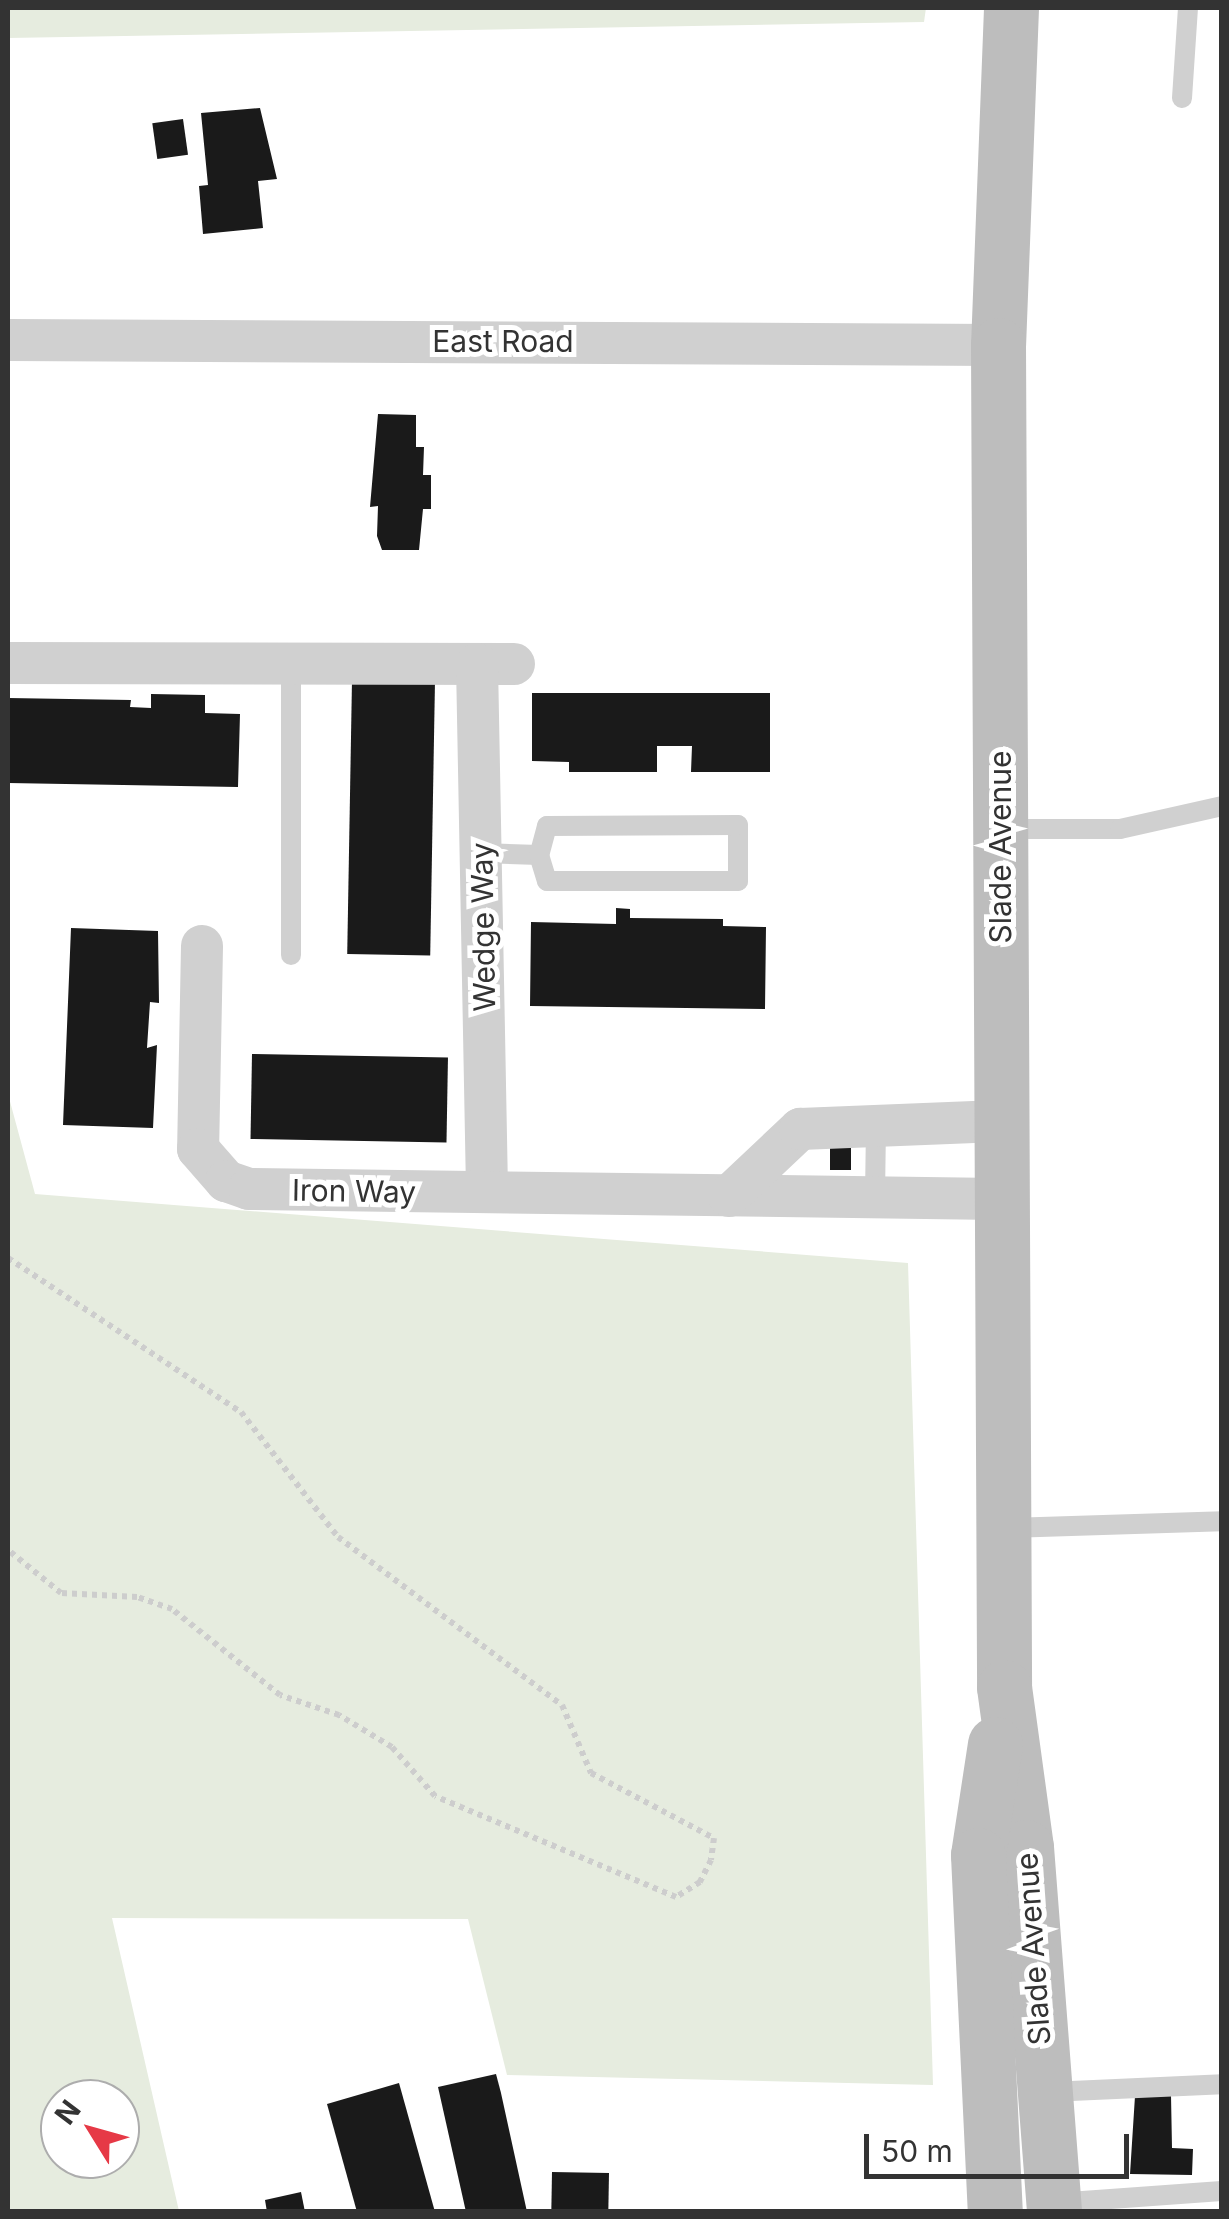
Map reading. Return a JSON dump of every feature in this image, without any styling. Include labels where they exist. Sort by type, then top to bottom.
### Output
[{"type":"main road","name":"Slade Avenue","points":[[1010,8],[998,345],[998,1198],[1004,1687],[1026,1847],[1054,2208]]},
{"type":"main road","name":"Slade Avenue","points":[[995,2212],[978,1856],[1004,1687]]},
{"type":"street","name":"East Road","points":[[8,340],[998,345]]},
{"type":"street","name":"Wedge Way","points":[[8,663],[291,660],[496,664],[482,852],[487,1190]]},
{"type":"street","name":"Iron Way","points":[[202,946],[198,1149],[208,1166],[249,1189],[998,1198]]},
{"type":"street","points":[[729,1196],[800,1128],[999,1122]]},
{"type":"lane","points":[[1182,98],[1188,8]]},
{"type":"lane","points":[[291,660],[291,955]]},
{"type":"lane","points":[[1000,829],[1120,829],[1222,806]]},
{"type":"lane","points":[[546,826],[738,826],[738,881],[547,881],[540,855],[546,826]]},
{"type":"lane","points":[[482,852],[540,855]]},
{"type":"lane","points":[[875,1197],[876,1125]]},
{"type":"lane","points":[[1003,1528],[1220,1525]]},
{"type":"lane","points":[[1045,2092],[1222,2084]]},
{"type":"lane","points":[[1054,2208],[1222,2191]]},
{"type":"path","points":[[8,1258],[241,1412],[338,1537],[562,1705],[591,1773],[714,1838],[711,1860],[700,1882],[676,1897],[435,1796],[392,1747],[339,1714],[280,1695],[172,1609],[137,1598],[61,1593],[8,1550]]},
{"type":"shaded area","points":[[8,8],[926,8],[924,22],[8,38]]},
{"type":"shaded area","points":[[8,1094],[35,1194],[908,1263],[933,2085],[507,2075],[468,1919],[112,1918],[179,2211],[8,2211]]},
{"type":"building","points":[[260,108],[277,179],[258,181],[263,228],[203,234],[199,186],[208,185],[201,113]]},
{"type":"building","points":[[183,119],[188,155],[157,159],[152,123]]},
{"type":"building","points":[[378,414],[416,415],[416,447],[424,447],[423,475],[431,475],[431,509],[423,509],[419,550],[382,550],[377,536],[378,506],[370,507]]},
{"type":"building","points":[[352,680],[435,681],[430,955],[347,954]]},
{"type":"building","points":[[532,693],[770,693],[770,772],[691,772],[692,746],[657,746],[657,772],[569,772],[569,762],[532,761]]},
{"type":"building","points":[[151,694],[205,695],[205,713],[240,714],[238,787],[8,783],[8,698],[131,700],[130,707],[151,708]]},
{"type":"building","points":[[616,908],[630,909],[630,918],[723,919],[723,926],[766,927],[765,1009],[530,1006],[531,922],[616,924]]},
{"type":"building","points":[[71,928],[158,931],[159,1003],[150,1002],[147,1048],[157,1045],[153,1128],[63,1125]]},
{"type":"building","points":[[252,1054],[448,1057],[446,1142],[251,1139]]},
{"type":"building","points":[[830,1144],[851,1144],[851,1170],[830,1170]]},
{"type":"building","points":[[496,2074],[527,2212],[466,2212],[438,2087]]},
{"type":"building","points":[[399,2083],[435,2212],[357,2212],[327,2104]]},
{"type":"building","points":[[1171,2095],[1172,2148],[1193,2149],[1192,2175],[1130,2174],[1135,2096]]},
{"type":"building","points":[[552,2172],[609,2173],[608,2212],[551,2212]]},
{"type":"building","points":[[301,2192],[305,2212],[267,2212],[265,2200]]}]
